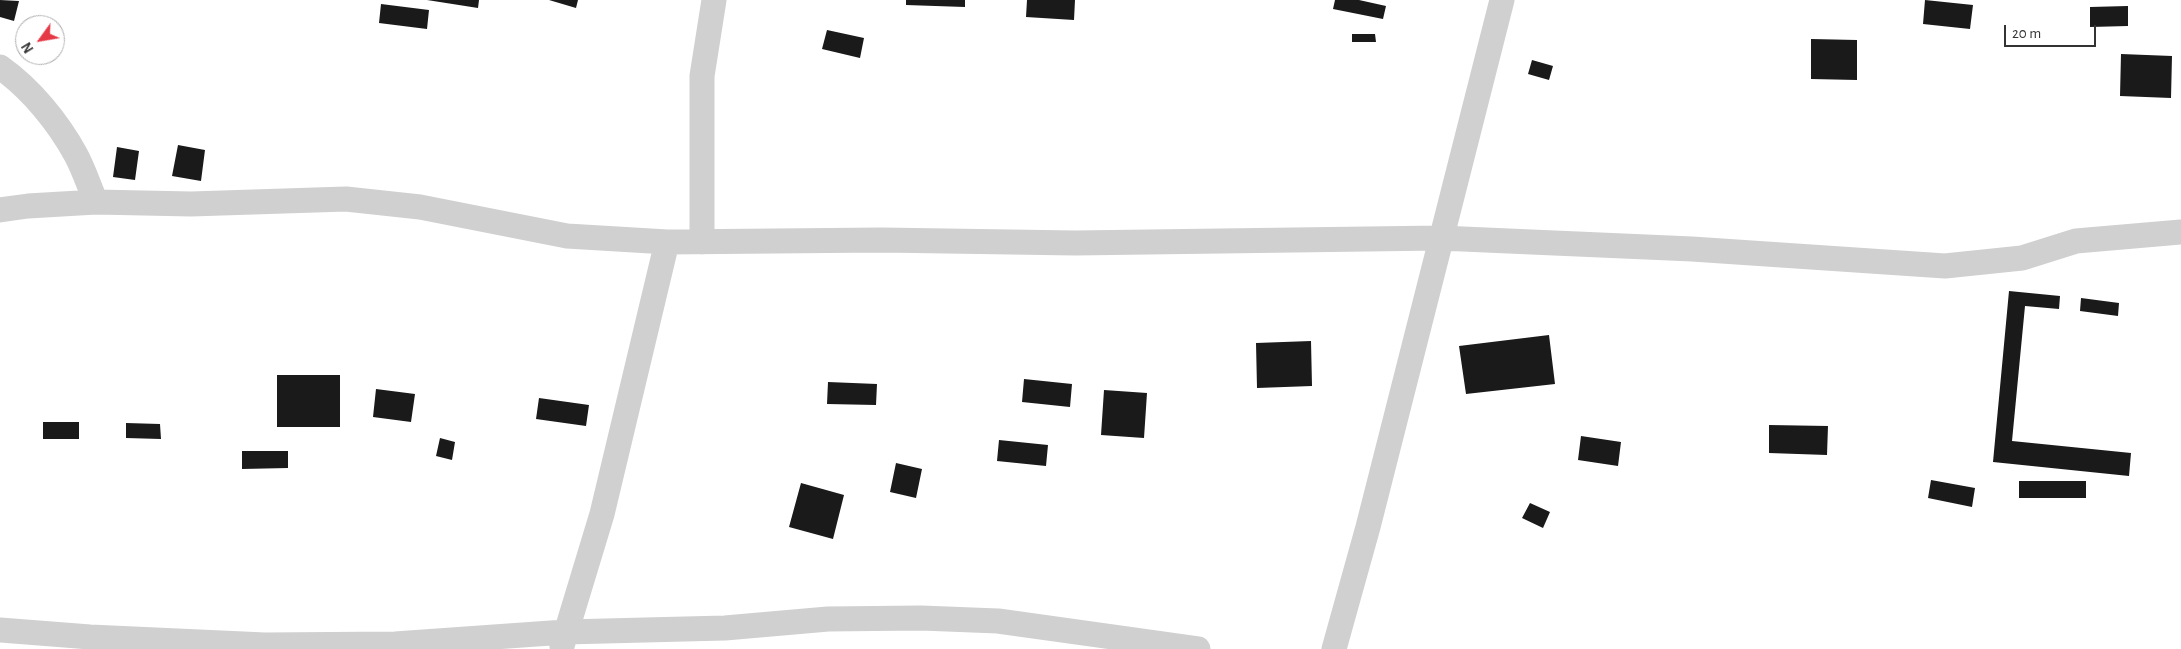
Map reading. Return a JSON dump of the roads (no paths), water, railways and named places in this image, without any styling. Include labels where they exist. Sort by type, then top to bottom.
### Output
[{"type":"street","points":[[702,242],[702,76],[714,0]]},
{"type":"street","points":[[1334,649],[1370,518],[1502,0]]},
{"type":"street","points":[[0,67],[11,74],[48,113],[76,155],[96,202]]},
{"type":"street","points":[[0,210],[28,206],[96,202],[191,204],[346,199],[420,207],[567,236],[667,242],[882,240],[1075,243],[1440,238],[1692,249],[1945,266],[2022,258],[2076,241],[2181,232]]},
{"type":"street","points":[[563,641],[602,514],[667,242]]},
{"type":"street","points":[[0,630],[90,637],[265,645],[395,644],[563,641],[828,619],[921,618],[998,621],[1198,649]]}]
